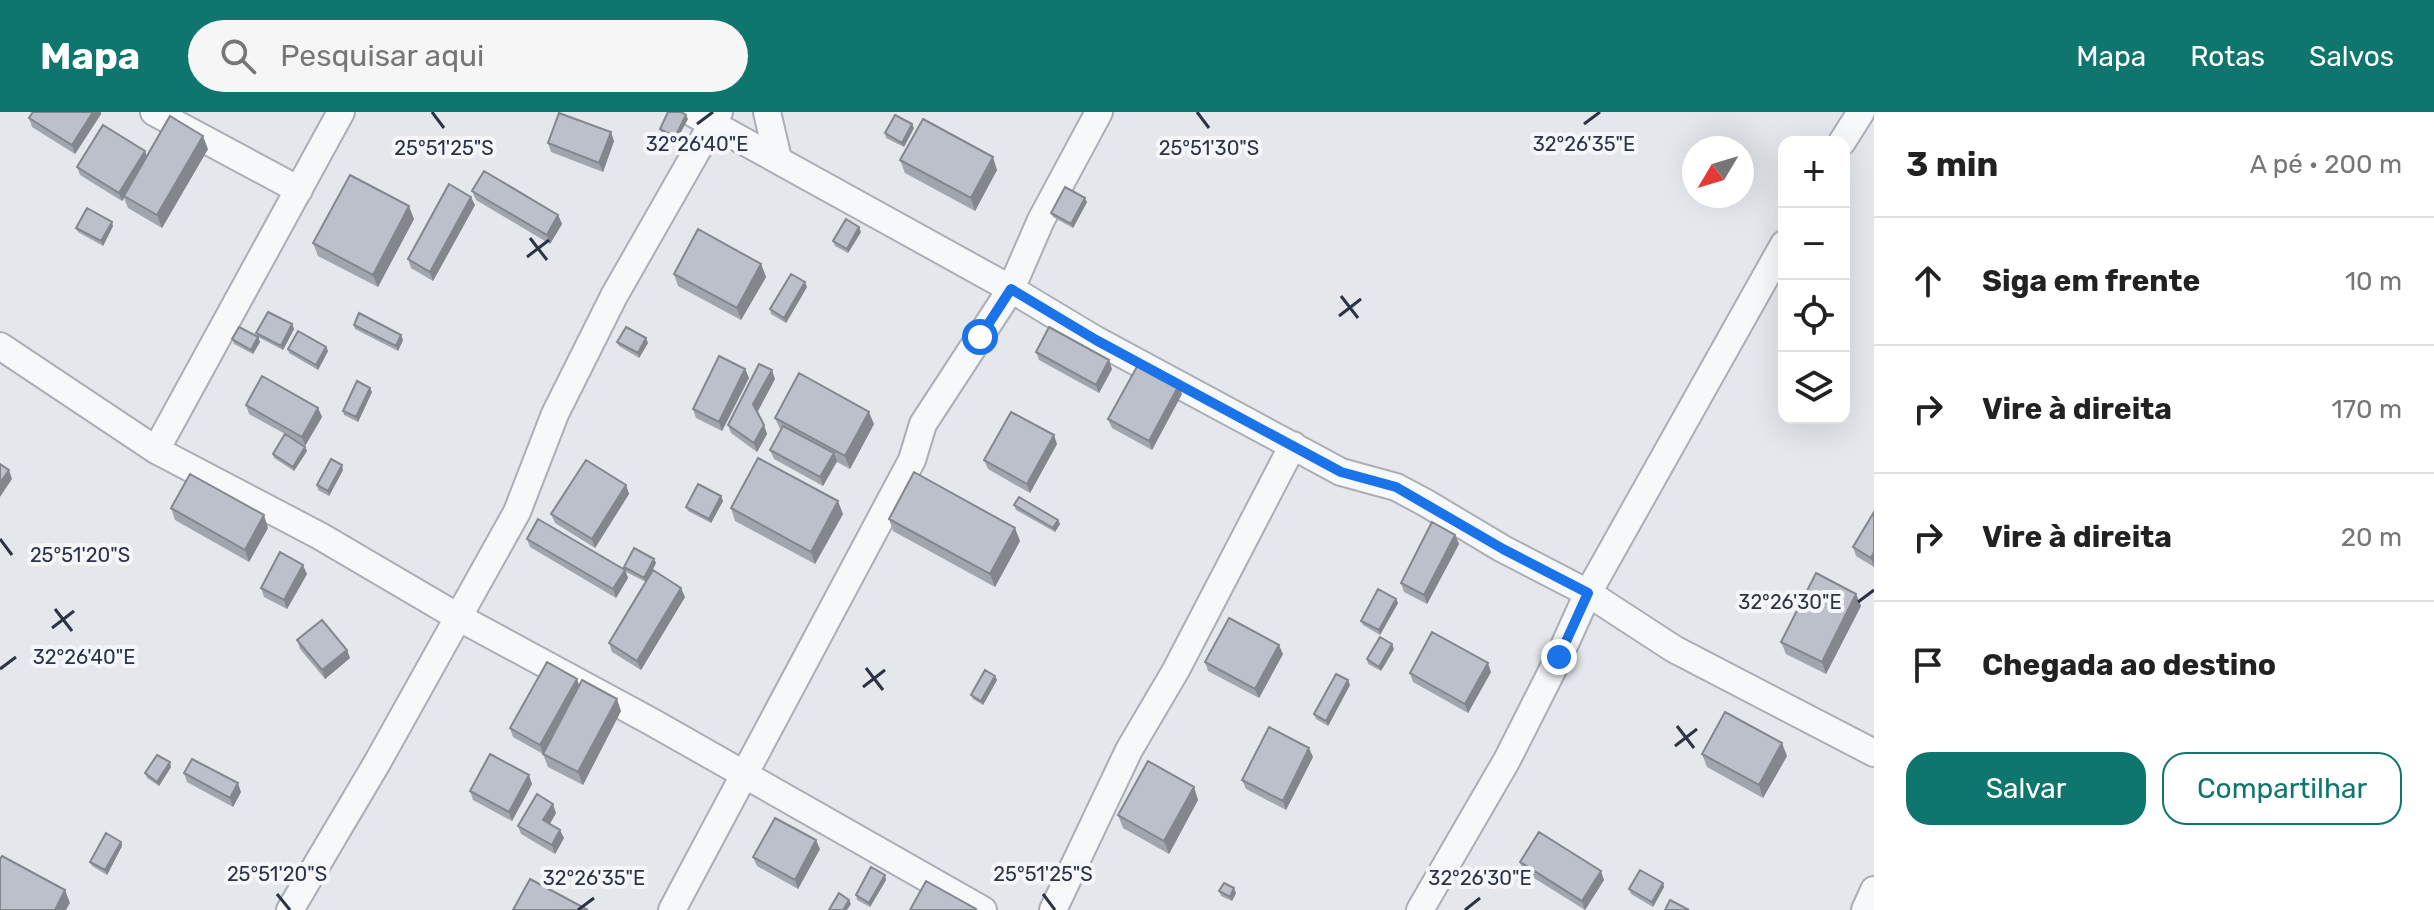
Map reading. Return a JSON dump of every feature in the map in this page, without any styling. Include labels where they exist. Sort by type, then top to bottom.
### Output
[{"type":"street","points":[[154,112],[299,190]]},
{"type":"street","points":[[156,450],[341,112]]},
{"type":"street","points":[[767,112],[778,159]]},
{"type":"street","points":[[672,910],[912,460],[923,424],[1011,289],[1041,220],[1099,112]]},
{"type":"street","points":[[1846,136],[1861,112]]},
{"type":"street","points":[[290,910],[377,763],[517,512],[555,414],[707,116],[1096,340],[1341,472],[1396,487],[1503,549],[1588,593],[1674,649],[1874,753]]},
{"type":"street","points":[[1420,910],[1507,760],[1588,593],[1778,255]]},
{"type":"street","points":[[0,346],[156,450],[320,536],[458,617],[983,910]]},
{"type":"street","points":[[1053,910],[1129,750],[1176,670],[1293,445]]},
{"type":"street","points":[[1865,910],[1874,890]]},
{"type":"building","points":[[33,112],[93,112],[72,145],[29,118]]},
{"type":"building","points":[[668,112],[686,115],[675,137],[660,129]]},
{"type":"building","points":[[559,113],[611,132],[599,163],[548,143]]},
{"type":"building","points":[[895,115],[912,124],[902,143],[885,133]]},
{"type":"building","points":[[170,116],[203,136],[157,215],[124,196]]},
{"type":"building","points":[[923,119],[993,157],[971,198],[900,160]]},
{"type":"building","points":[[103,125],[145,151],[119,193],[77,167]]},
{"type":"building","points":[[484,171],[558,215],[547,235],[472,191]]},
{"type":"building","points":[[350,175],[409,206],[373,275],[313,243]]},
{"type":"building","points":[[449,184],[471,197],[430,272],[408,259]]},
{"type":"building","points":[[1065,187],[1085,198],[1071,224],[1051,213]]},
{"type":"building","points":[[87,208],[112,222],[101,241],[76,228]]},
{"type":"building","points":[[846,219],[859,227],[847,249],[833,241]]},
{"type":"building","points":[[698,229],[761,264],[737,308],[674,274]]},
{"type":"building","points":[[791,274],[805,282],[784,318],[770,309]]},
{"type":"building","points":[[268,312],[292,324],[281,346],[256,333]]},
{"type":"building","points":[[359,313],[401,335],[396,346],[354,325]]},
{"type":"building","points":[[239,327],[258,337],[251,350],[232,339]]},
{"type":"building","points":[[626,327],[646,338],[638,353],[617,342]]},
{"type":"building","points":[[1049,327],[1109,360],[1096,385],[1036,352]]},
{"type":"building","points":[[298,331],[326,347],[316,365],[288,349]]},
{"type":"building","points":[[719,356],[745,369],[719,422],[693,409]]},
{"type":"building","points":[[1139,363],[1179,385],[1149,441],[1108,419]]},
{"type":"building","points":[[759,364],[772,370],[753,404],[764,425],[754,443],[728,425]]},
{"type":"building","points":[[799,373],[869,412],[845,456],[775,418]]},
{"type":"building","points":[[262,376],[318,408],[302,437],[246,405]]},
{"type":"building","points":[[357,381],[370,388],[356,417],[343,411]]},
{"type":"building","points":[[1011,412],[1054,435],[1027,484],[984,460]]},
{"type":"building","points":[[783,426],[834,453],[820,477],[770,450]]},
{"type":"building","points":[[285,434],[305,447],[293,467],[273,454]]},
{"type":"building","points":[[758,458],[838,501],[811,552],[731,508]]},
{"type":"building","points":[[331,459],[342,465],[328,491],[317,485]]},
{"type":"building","points":[[586,460],[626,485],[592,539],[551,514]]},
{"type":"building","points":[[0,464],[9,470],[0,483]]},
{"type":"building","points":[[914,472],[1015,528],[990,574],[889,519]]},
{"type":"building","points":[[190,474],[264,515],[245,550],[171,508]]},
{"type":"building","points":[[698,484],[721,496],[709,519],[686,507]]},
{"type":"building","points":[[1019,497],[1058,520],[1053,528],[1014,505]]},
{"type":"building","points":[[1874,512],[1874,552],[1871,558],[1853,547]]},
{"type":"building","points":[[538,519],[625,570],[613,589],[527,539]]},
{"type":"building","points":[[1432,522],[1455,535],[1424,595],[1401,583]]},
{"type":"building","points":[[634,548],[654,559],[644,578],[624,567]]},
{"type":"building","points":[[280,552],[303,565],[284,600],[261,588]]},
{"type":"building","points":[[653,570],[681,588],[637,661],[609,643]]},
{"type":"building","points":[[1816,573],[1856,594],[1822,662],[1781,642]]},
{"type":"building","points":[[1378,589],[1396,599],[1379,630],[1361,621]]},
{"type":"building","points":[[1229,618],[1279,645],[1255,689],[1205,662]]},
{"type":"building","points":[[322,620],[347,650],[322,670],[297,640]]},
{"type":"building","points":[[1432,632],[1488,663],[1465,704],[1410,673]]},
{"type":"building","points":[[1380,637],[1392,644],[1379,667],[1367,659]]},
{"type":"building","points":[[547,662],[577,679],[540,745],[510,728]]},
{"type":"building","points":[[985,670],[995,676],[981,701],[971,695]]},
{"type":"building","points":[[1336,674],[1348,680],[1326,721],[1314,714]]},
{"type":"building","points":[[582,680],[617,699],[578,772],[543,754]]},
{"type":"building","points":[[1725,712],[1782,743],[1759,785],[1702,754]]},
{"type":"building","points":[[1269,727],[1309,748],[1283,801],[1242,780]]},
{"type":"building","points":[[490,754],[529,775],[509,812],[470,791]]},
{"type":"building","points":[[157,755],[170,762],[157,782],[145,773]]},
{"type":"building","points":[[192,759],[238,783],[230,798],[184,773]]},
{"type":"building","points":[[1148,761],[1194,787],[1164,841],[1118,815]]},
{"type":"building","points":[[537,794],[553,804],[543,820],[560,830],[552,845],[518,826]]},
{"type":"building","points":[[775,818],[816,840],[795,880],[753,857]]},
{"type":"building","points":[[1539,832],[1601,871],[1582,901],[1520,862]]},
{"type":"building","points":[[106,833],[121,842],[105,870],[90,862]]},
{"type":"building","points":[[2,856],[65,890],[55,910],[0,910]]},
{"type":"building","points":[[871,867],[885,875],[869,903],[856,895]]},
{"type":"building","points":[[1640,870],[1663,883],[1652,902],[1629,889]]},
{"type":"building","points":[[530,879],[588,910],[513,910]]},
{"type":"building","points":[[926,881],[976,909],[910,910]]},
{"type":"building","points":[[1224,883],[1234,888],[1230,897],[1219,891]]},
{"type":"building","points":[[839,893],[849,900],[843,910],[829,910]]},
{"type":"building","points":[[1670,900],[1689,910],[1665,910]]},
{"type":"route","points":[[980,337],[1011,289],[1096,340],[1341,472],[1396,487],[1426,503],[1503,549],[1588,593],[1559,657]]}]
